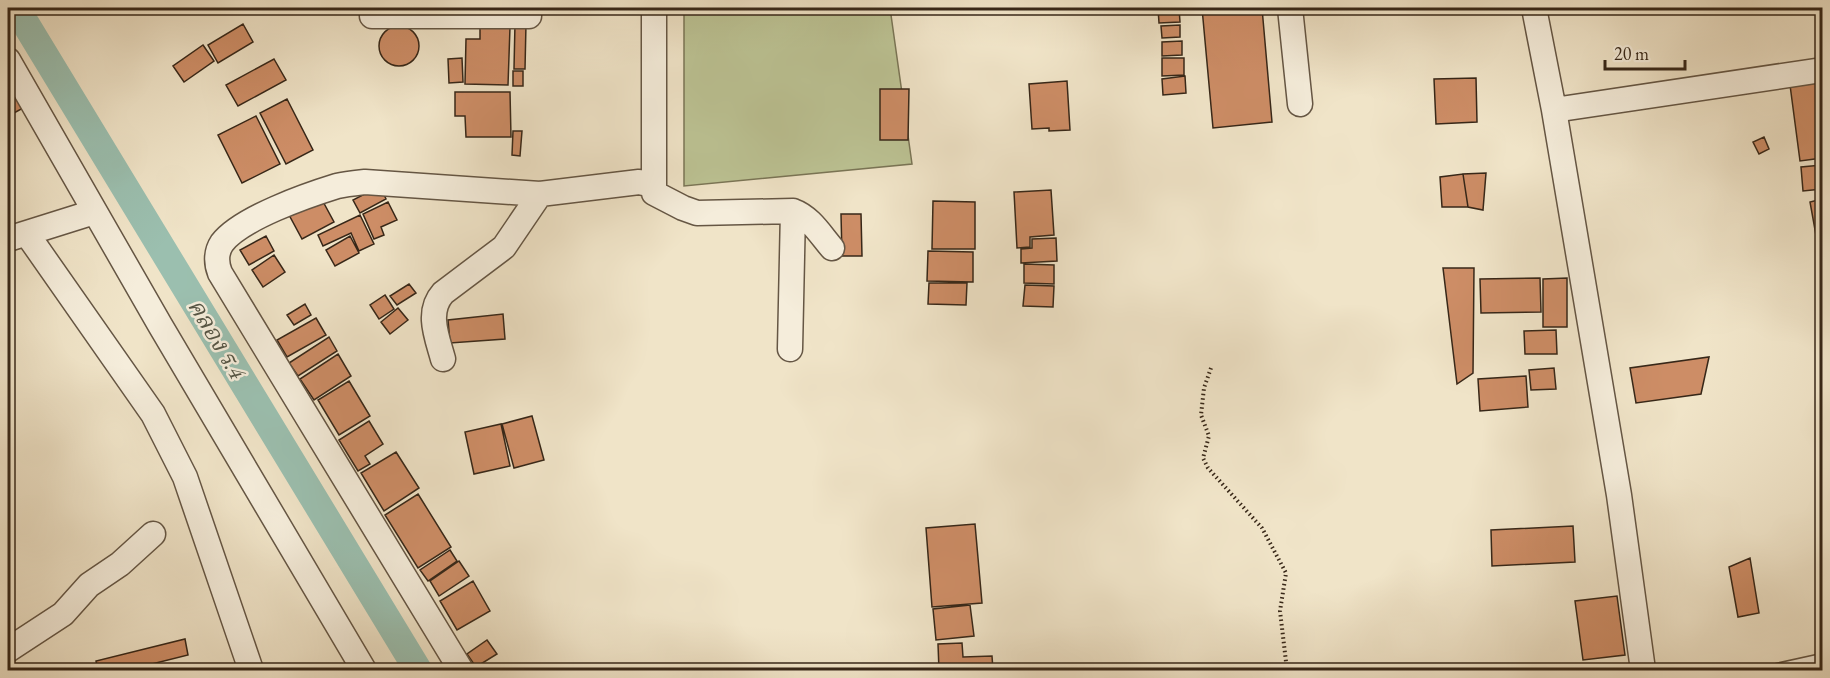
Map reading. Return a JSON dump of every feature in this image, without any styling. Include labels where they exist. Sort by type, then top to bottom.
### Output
[{"type":"street","points":[[372,8],[372,16],[529,16]]},
{"type":"street","points":[[654,8],[654,193]]},
{"type":"street","points":[[1290,8],[1300,104]]},
{"type":"street","points":[[1534,8],[1554,110],[1619,495],[1643,670]]},
{"type":"street","points":[[8,60],[94,212],[364,670]]},
{"type":"street","points":[[1554,110],[1822,70]]},
{"type":"street","points":[[461,670],[220,273],[217,260],[222,243],[237,228],[288,204],[340,185],[365,182],[540,194],[639,182],[652,185],[654,193],[696,213],[793,211],[807,219],[832,248]]},
{"type":"street","points":[[443,359],[434,322],[436,302],[443,293],[504,247],[540,194]]},
{"type":"street","points":[[790,349],[793,211]]},
{"type":"street","points":[[94,212],[17,237],[153,414],[185,477],[251,670]]},
{"type":"street","points":[[8,650],[63,614],[89,585],[120,564],[153,534]]},
{"type":"lane","points":[[1777,670],[1822,660]]},
{"type":"path","points":[[1211,368],[1204,388],[1201,415],[1209,435],[1203,458],[1208,468],[1262,528],[1286,573],[1280,611],[1287,670]]},
{"type":"green space","points":[[684,8],[890,8],[912,164],[684,186]]},
{"type":"building","points":[[1158,8],[1179,8],[1180,22],[1159,23]]},
{"type":"building","points":[[1202,8],[1262,8],[1272,122],[1213,128]]},
{"type":"building","points":[[515,23],[526,24],[525,69],[514,69]]},
{"type":"building","points":[[243,24],[253,42],[218,63],[208,45]]},
{"type":"building","points":[[1180,25],[1180,37],[1162,38],[1161,26]]},
{"type":"building","points":[[399,26],[413,32],[419,46],[413,60],[399,66],[385,60],[379,46],[385,32]]},
{"type":"building","points":[[480,27],[510,27],[508,85],[465,84],[466,39],[480,39]]},
{"type":"building","points":[[1182,41],[1182,55],[1162,56],[1162,42]]},
{"type":"building","points":[[203,45],[214,61],[184,82],[173,66]]},
{"type":"building","points":[[462,58],[463,82],[449,83],[448,59]]},
{"type":"building","points":[[1162,58],[1184,58],[1184,75],[1162,76]]},
{"type":"building","points":[[274,59],[286,80],[238,106],[226,85]]},
{"type":"building","points":[[513,71],[523,71],[523,86],[513,86]]},
{"type":"building","points":[[1185,76],[1186,93],[1163,95],[1162,79]]},
{"type":"building","points":[[8,78],[25,107],[14,113],[8,102]]},
{"type":"building","points":[[1476,78],[1477,122],[1436,124],[1434,79]]},
{"type":"building","points":[[1822,80],[1822,158],[1800,161],[1790,85]]},
{"type":"building","points":[[1067,81],[1070,130],[1032,129],[1029,84]]},
{"type":"building","points":[[880,89],[909,89],[908,140],[880,140]]},
{"type":"building","points":[[455,92],[510,92],[511,137],[466,137],[465,116],[455,116]]},
{"type":"building","points":[[287,99],[313,150],[286,164],[260,113]]},
{"type":"building","points":[[256,116],[280,164],[242,183],[218,135]]},
{"type":"building","points":[[513,131],[522,131],[520,156],[512,155]]},
{"type":"building","points":[[1764,137],[1769,149],[1759,154],[1753,142]]},
{"type":"building","points":[[1822,165],[1822,189],[1803,191],[1801,167]]},
{"type":"building","points":[[1486,173],[1483,210],[1468,207],[1463,174]]},
{"type":"building","points":[[1463,174],[1468,207],[1442,207],[1440,177]]},
{"type":"building","points":[[380,186],[386,199],[360,213],[353,200]]},
{"type":"building","points":[[1051,190],[1054,235],[1030,237],[1030,247],[1017,248],[1014,192]]},
{"type":"building","points":[[320,196],[334,222],[302,239],[288,213]]},
{"type":"building","points":[[1822,199],[1822,252],[1819,252],[1810,202]]},
{"type":"building","points":[[933,201],[975,202],[975,249],[932,249]]},
{"type":"building","points":[[388,202],[397,220],[381,227],[384,235],[374,239],[363,214]]},
{"type":"building","points":[[841,214],[861,214],[862,256],[842,256]]},
{"type":"building","points":[[360,215],[374,244],[359,251],[351,233],[323,246],[318,235]]},
{"type":"building","points":[[266,236],[274,251],[249,265],[240,250]]},
{"type":"building","points":[[350,236],[359,253],[335,266],[326,250]]},
{"type":"building","points":[[1056,238],[1057,261],[1021,263],[1021,249],[1032,248],[1032,239]]},
{"type":"building","points":[[928,251],[973,252],[973,282],[927,281]]},
{"type":"building","points":[[274,255],[285,272],[263,287],[252,270]]},
{"type":"building","points":[[1024,264],[1054,265],[1054,284],[1024,283]]},
{"type":"building","points":[[1443,268],[1474,268],[1473,373],[1457,384]]},
{"type":"building","points":[[1540,278],[1541,312],[1481,313],[1480,279]]},
{"type":"building","points":[[1567,278],[1567,327],[1543,327],[1543,279]]},
{"type":"building","points":[[929,283],[967,283],[966,305],[928,304]]},
{"type":"building","points":[[409,284],[416,293],[397,305],[390,296]]},
{"type":"building","points":[[1025,285],[1054,286],[1053,307],[1023,306]]},
{"type":"building","points":[[385,295],[394,309],[379,319],[370,305]]},
{"type":"building","points":[[305,304],[311,315],[294,325],[287,315]]},
{"type":"building","points":[[398,308],[408,320],[390,334],[381,322]]},
{"type":"building","points":[[503,314],[505,339],[450,343],[448,320]]},
{"type":"building","points":[[316,318],[326,335],[287,357],[277,340]]},
{"type":"building","points":[[1556,330],[1557,354],[1525,354],[1524,331]]},
{"type":"building","points":[[329,337],[337,351],[298,376],[289,363]]},
{"type":"building","points":[[338,354],[351,376],[314,400],[300,379]]},
{"type":"building","points":[[1709,357],[1701,394],[1636,403],[1630,368]]},
{"type":"building","points":[[1554,368],[1556,389],[1531,390],[1529,370]]},
{"type":"building","points":[[1526,376],[1528,407],[1480,411],[1478,379]]},
{"type":"building","points":[[349,381],[370,416],[339,435],[318,400]]},
{"type":"building","points":[[532,416],[544,460],[514,468],[502,424]]},
{"type":"building","points":[[369,421],[383,444],[365,456],[370,464],[358,471],[339,440]]},
{"type":"building","points":[[501,424],[510,466],[474,474],[465,432]]},
{"type":"building","points":[[396,452],[419,488],[384,511],[361,473]]},
{"type":"building","points":[[418,494],[451,547],[418,568],[385,515]]},
{"type":"building","points":[[975,524],[982,603],[932,607],[926,528]]},
{"type":"building","points":[[1573,526],[1575,562],[1492,566],[1491,530]]},
{"type":"building","points":[[450,550],[457,561],[428,581],[420,570]]},
{"type":"building","points":[[1750,558],[1759,613],[1738,617],[1729,567]]},
{"type":"building","points":[[459,561],[469,576],[439,596],[430,581]]},
{"type":"building","points":[[473,581],[490,611],[457,630],[440,601]]},
{"type":"building","points":[[1617,596],[1625,655],[1583,660],[1575,601]]},
{"type":"building","points":[[970,605],[974,636],[936,640],[933,609]]},
{"type":"building","points":[[185,639],[188,655],[128,670],[98,670],[96,661]]},
{"type":"building","points":[[487,640],[497,654],[476,667],[467,654]]},
{"type":"building","points":[[962,643],[963,657],[992,656],[993,670],[939,670],[938,644]]},
{"type":"waterway","name":"คลอง ร.4","points":[[16,8],[418,670]]}]
